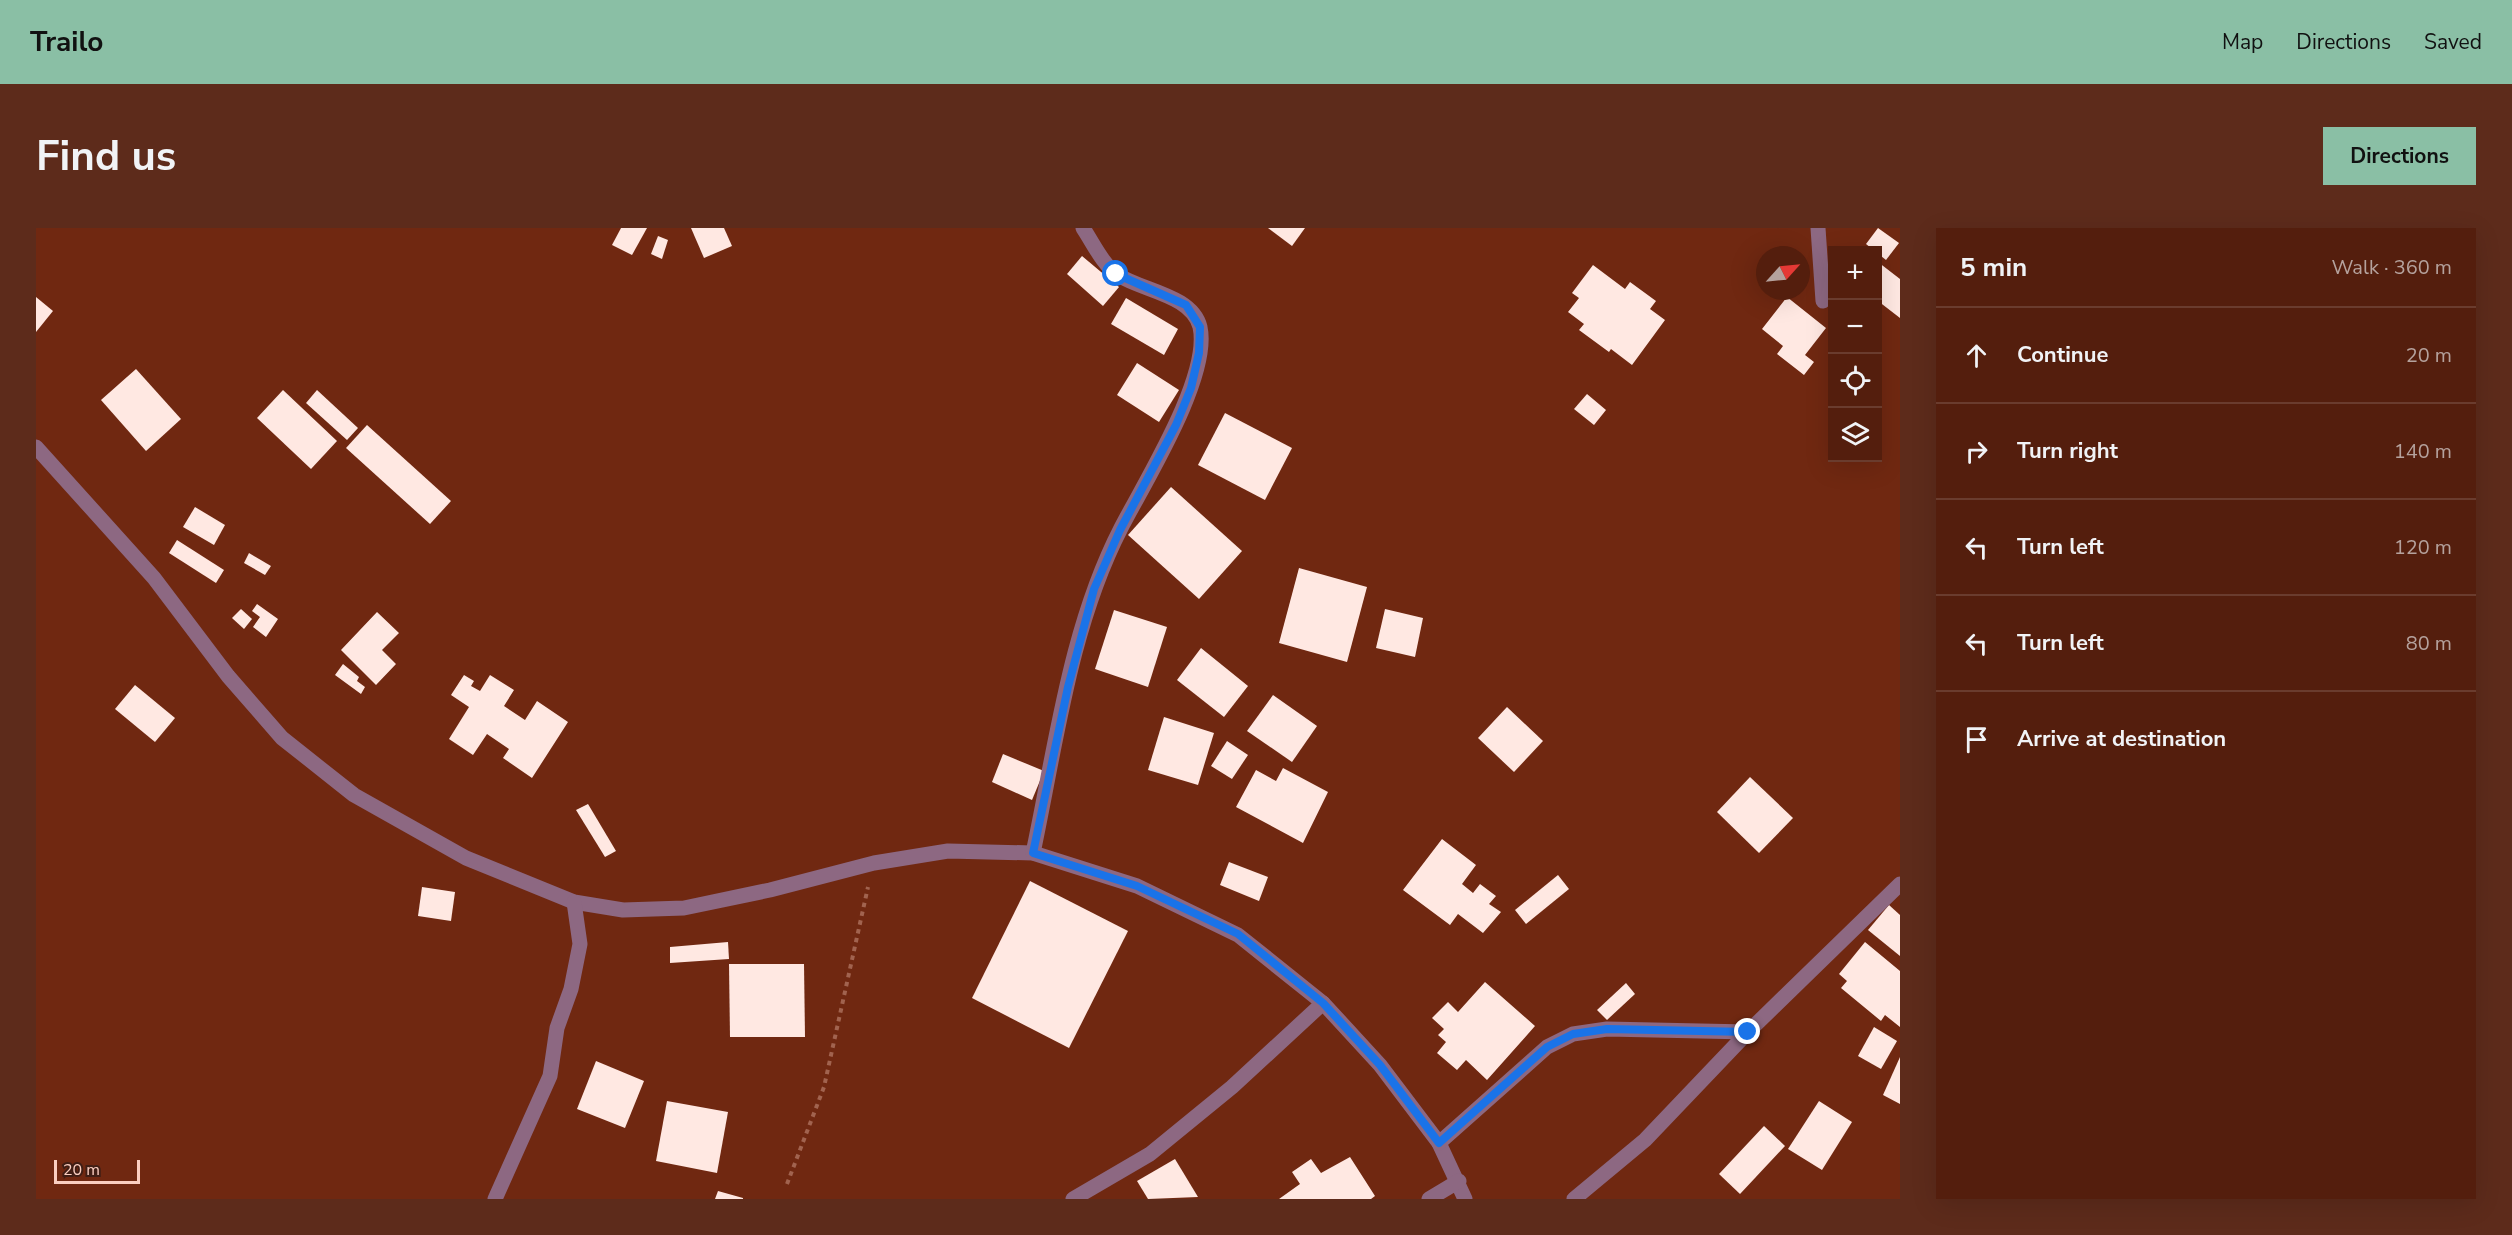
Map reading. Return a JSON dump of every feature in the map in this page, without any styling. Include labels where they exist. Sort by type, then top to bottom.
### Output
[{"type":"street","points":[[1033,853],[1068,687],[1094,589],[1120,530],[1176,425],[1191,388],[1199,353],[1200,327],[1186,305],[1116,274],[1098,252],[1083,228]]},
{"type":"street","points":[[1818,228],[1823,301]]},
{"type":"street","points":[[36,447],[154,578],[228,676],[282,738],[354,795],[466,858],[574,902],[623,910],[684,908],[770,890],[874,863],[948,851],[1033,853],[1137,886],[1238,934],[1323,1003],[1380,1065],[1439,1143],[1459,1181],[1465,1199]]},
{"type":"street","points":[[1574,1199],[1645,1140],[1748,1032],[1900,884]]},
{"type":"street","points":[[495,1199],[550,1076],[557,1028],[571,989],[580,944],[574,902]]},
{"type":"street","points":[[1073,1199],[1150,1154],[1232,1087],[1323,1003]]},
{"type":"street","points":[[1439,1143],[1547,1047],[1573,1034],[1607,1029],[1748,1032]]},
{"type":"street","points":[[1429,1199],[1459,1181]]},
{"type":"path","points":[[787,1184],[824,1088],[874,863]]},
{"type":"building","points":[[621,228],[647,228],[632,255],[612,245]]},
{"type":"building","points":[[691,228],[724,228],[732,246],[704,258]]},
{"type":"building","points":[[1268,228],[1305,228],[1292,246]]},
{"type":"building","points":[[1878,228],[1899,243],[1886,260],[1882,257],[1882,246],[1866,244]]},
{"type":"building","points":[[658,236],[668,240],[662,259],[651,254]]},
{"type":"building","points":[[1082,256],[1119,287],[1103,306],[1067,274]]},
{"type":"building","points":[[1593,265],[1625,289],[1630,282],[1656,301],[1650,309],[1665,320],[1632,365],[1611,349],[1609,352],[1579,330],[1584,324],[1568,312],[1579,298],[1572,293]]},
{"type":"building","points":[[1882,265],[1900,279],[1900,318],[1882,304]]},
{"type":"building","points":[[36,297],[53,311],[36,332]]},
{"type":"building","points":[[1126,298],[1178,329],[1164,355],[1111,324]]},
{"type":"building","points":[[1785,300],[1791,300],[1826,328],[1805,355],[1814,362],[1804,375],[1777,354],[1783,346],[1762,329]]},
{"type":"building","points":[[1137,363],[1179,390],[1159,422],[1117,395]]},
{"type":"building","points":[[136,369],[181,419],[146,451],[101,400]]},
{"type":"building","points":[[283,390],[337,441],[311,469],[257,418]]},
{"type":"building","points":[[317,390],[358,428],[347,440],[306,403]]},
{"type":"building","points":[[1587,394],[1606,410],[1594,425],[1574,409]]},
{"type":"building","points":[[1225,413],[1292,448],[1265,500],[1198,465]]},
{"type":"building","points":[[367,425],[451,501],[430,524],[346,448]]},
{"type":"building","points":[[1171,487],[1242,551],[1199,599],[1128,535]]},
{"type":"building","points":[[195,507],[225,525],[214,545],[183,527]]},
{"type":"building","points":[[177,540],[224,570],[216,583],[169,553]]},
{"type":"building","points":[[249,553],[271,566],[265,575],[244,563]]},
{"type":"building","points":[[1299,568],[1367,587],[1347,662],[1279,643]]},
{"type":"building","points":[[257,604],[278,619],[266,637],[253,627],[260,617],[252,611]]},
{"type":"building","points":[[241,609],[252,619],[244,629],[232,618]]},
{"type":"building","points":[[1385,609],[1423,618],[1415,657],[1376,648]]},
{"type":"building","points":[[1114,610],[1167,627],[1148,687],[1095,669]]},
{"type":"building","points":[[377,612],[399,633],[382,650],[396,664],[376,685],[341,650]]},
{"type":"building","points":[[1201,648],[1248,686],[1224,717],[1177,680]]},
{"type":"building","points":[[343,664],[359,677],[357,681],[365,687],[361,694],[335,675]]},
{"type":"building","points":[[464,675],[474,681],[471,686],[480,691],[490,675],[514,690],[504,706],[525,720],[537,701],[568,722],[532,778],[503,758],[509,749],[487,734],[473,755],[449,739],[469,707],[451,695]]},
{"type":"building","points":[[135,685],[175,718],[155,742],[115,709]]},
{"type":"building","points":[[1273,695],[1317,726],[1292,762],[1247,731]]},
{"type":"building","points":[[1507,707],[1543,741],[1514,772],[1478,738]]},
{"type":"building","points":[[1164,717],[1214,733],[1198,785],[1148,770]]},
{"type":"building","points":[[1227,741],[1248,755],[1232,779],[1211,766]]},
{"type":"building","points":[[1003,754],[1044,771],[1032,800],[992,782]]},
{"type":"building","points":[[1283,768],[1328,792],[1303,843],[1236,807],[1256,770],[1276,781]]},
{"type":"building","points":[[1750,777],[1793,818],[1759,853],[1717,812]]},
{"type":"building","points":[[588,804],[616,851],[605,857],[576,810]]},
{"type":"building","points":[[1442,839],[1476,865],[1462,884],[1473,893],[1480,884],[1496,896],[1489,904],[1501,912],[1483,933],[1458,914],[1450,925],[1403,890]]},
{"type":"building","points":[[1229,862],[1268,877],[1259,901],[1220,885]]},
{"type":"building","points":[[1558,875],[1569,889],[1526,924],[1515,910]]},
{"type":"building","points":[[1030,881],[1128,931],[1069,1048],[972,998]]},
{"type":"building","points":[[422,887],[455,892],[451,921],[418,916]]},
{"type":"building","points":[[1889,905],[1900,915],[1900,956],[1868,930]]},
{"type":"building","points":[[728,942],[729,959],[670,963],[670,947]]},
{"type":"building","points":[[1865,942],[1900,971],[1900,1027],[1885,1015],[1881,1021],[1841,988],[1847,981],[1839,974]]},
{"type":"building","points":[[729,964],[804,964],[805,1037],[730,1037]]},
{"type":"building","points":[[1485,982],[1535,1026],[1487,1080],[1466,1060],[1457,1070],[1437,1053],[1446,1042],[1438,1035],[1444,1029],[1432,1018],[1448,1002],[1458,1012]]},
{"type":"building","points":[[1626,983],[1635,994],[1607,1020],[1597,1010]]},
{"type":"building","points":[[1874,1027],[1897,1041],[1881,1069],[1858,1056]]},
{"type":"building","points":[[1900,1057],[1900,1104],[1883,1095]]},
{"type":"building","points":[[596,1061],[644,1081],[625,1128],[577,1109]]},
{"type":"building","points":[[667,1101],[728,1112],[717,1173],[656,1161]]},
{"type":"building","points":[[1819,1101],[1852,1122],[1822,1170],[1788,1149]]},
{"type":"building","points":[[1764,1126],[1785,1146],[1740,1194],[1719,1174]]},
{"type":"building","points":[[1350,1157],[1375,1196],[1371,1199],[1279,1199],[1300,1184],[1292,1172],[1311,1159],[1321,1173]]},
{"type":"building","points":[[1175,1159],[1198,1197],[1148,1199],[1137,1181]]},
{"type":"building","points":[[718,1191],[743,1198],[743,1199],[715,1199]]},
{"type":"route","points":[[1116,274],[1140,287],[1186,305],[1200,327],[1199,353],[1191,388],[1176,425],[1120,530],[1094,589],[1068,687],[1033,853],[1137,886],[1238,934],[1323,1003],[1380,1065],[1439,1143],[1547,1047],[1573,1034],[1607,1029],[1748,1032]]}]
